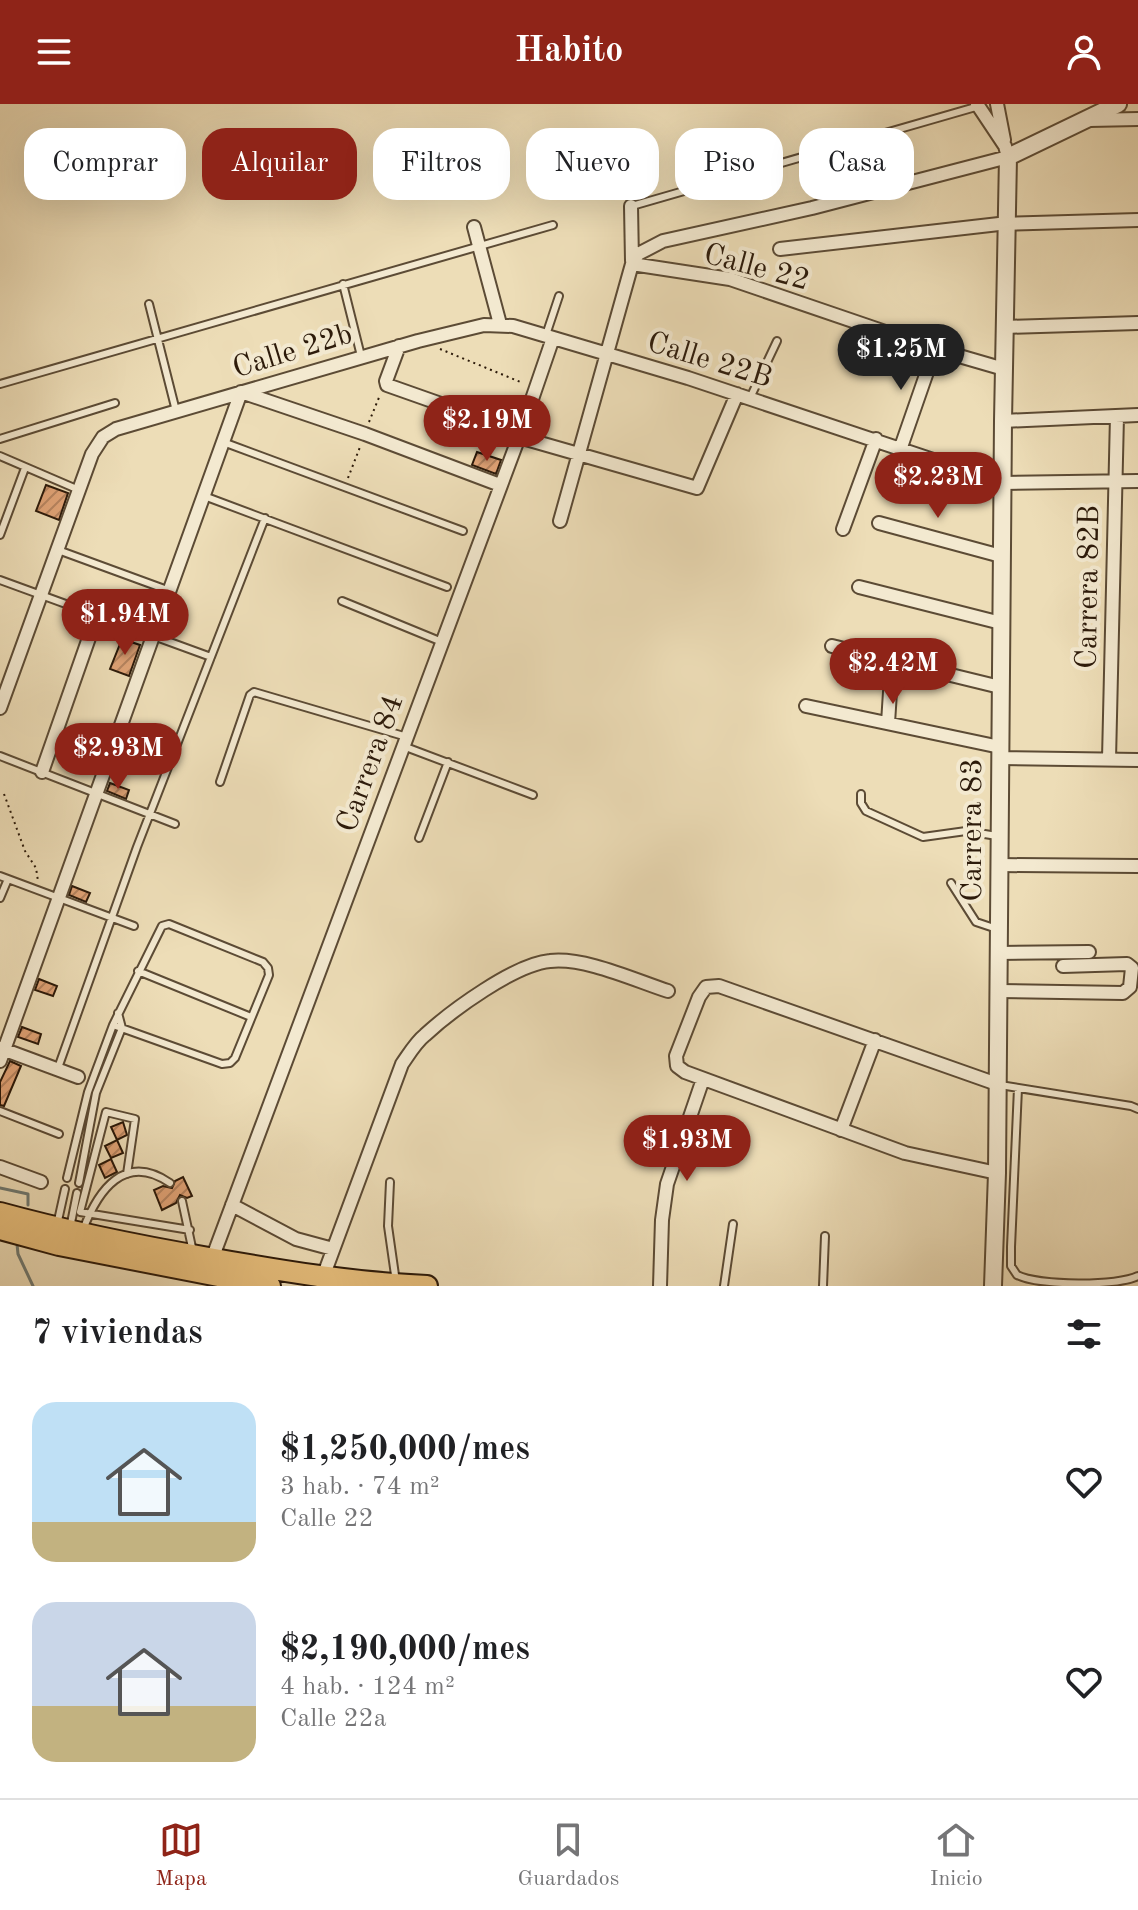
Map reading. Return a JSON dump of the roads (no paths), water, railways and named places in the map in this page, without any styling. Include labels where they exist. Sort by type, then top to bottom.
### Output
[{"type":"highway","points":[[0,1213],[69,1231],[203,1257],[323,1277],[396,1286],[427,1286]]},
{"type":"highway","points":[[0,1229],[234,1283],[264,1286]]},
{"type":"street","points":[[997,104],[1006,151]]},
{"type":"street","points":[[560,521],[632,264],[638,254],[663,241],[812,208],[1006,151],[1089,120],[1118,104]]},
{"type":"street","points":[[978,105],[1006,151]]},
{"type":"street","points":[[1089,120],[1138,119]]},
{"type":"street","name":"Carrera 83","points":[[993,1286],[1003,1227],[997,1173],[997,1084],[1006,151]]},
{"type":"street","points":[[631,206],[632,264]]},
{"type":"street","points":[[780,249],[1007,224],[1138,220]]},
{"type":"street","points":[[474,227],[500,324]]},
{"type":"street","name":"Calle 22","points":[[632,264],[730,279],[935,349],[1004,369]]},
{"type":"street","points":[[1005,327],[1138,323]]},
{"type":"street","name":"Calle 22B","points":[[500,324],[550,336],[743,396],[1002,483],[1138,481]]},
{"type":"street","name":"Calle 22b","points":[[79,490],[92,454],[103,437],[116,429],[361,356],[500,324]]},
{"type":"street","name":"Carrera 84","points":[[203,1257],[232,1205],[519,437],[550,336]]},
{"type":"street","points":[[399,346],[387,385],[506,427]]},
{"type":"street","points":[[901,447],[935,349]]},
{"type":"street","points":[[78,1077],[1,1053],[241,392],[500,485]]},
{"type":"street","points":[[519,437],[697,488],[743,396]]},
{"type":"street","points":[[1003,421],[1138,415]]},
{"type":"street","name":"Carrera 82B","points":[[1109,759],[1117,416]]},
{"type":"street","points":[[843,529],[876,439]]},
{"type":"street","points":[[0,708],[79,490]]},
{"type":"street","points":[[879,523],[1001,556]]},
{"type":"street","points":[[859,587],[1001,623]]},
{"type":"street","points":[[42,772],[97,615]]},
{"type":"street","points":[[832,646],[1000,687]]},
{"type":"street","points":[[888,723],[892,661]]},
{"type":"street","points":[[806,706],[1000,752],[1138,760]]},
{"type":"street","points":[[999,865],[1138,866]]},
{"type":"street","points":[[998,953],[1089,952]]},
{"type":"street","points":[[323,1277],[402,1064],[423,1036],[521,968],[550,960],[580,962],[668,991]]},
{"type":"street","points":[[998,991],[1123,993],[1130,987],[1132,968],[1127,964],[1063,966]]},
{"type":"street","points":[[997,1084],[719,986],[706,987],[699,997],[676,1056],[677,1066],[685,1072],[841,1130],[905,1153],[997,1173]]},
{"type":"street","points":[[841,1130],[875,1040]]},
{"type":"street","points":[[660,1286],[662,1220],[667,1184],[703,1079]]},
{"type":"street","points":[[0,1167],[41,1182]]},
{"type":"street","points":[[232,1205],[296,1239],[333,1249]]},
{"type":"lane","points":[[631,206],[978,105]]},
{"type":"lane","points":[[0,384],[553,225]]},
{"type":"lane","points":[[343,284],[361,356]]},
{"type":"lane","points":[[550,336],[559,296]]},
{"type":"lane","points":[[149,304],[176,411]]},
{"type":"lane","points":[[743,396],[777,341]]},
{"type":"lane","points":[[0,439],[115,403]]},
{"type":"lane","points":[[223,442],[463,531]]},
{"type":"lane","points":[[0,456],[79,490]]},
{"type":"lane","points":[[0,535],[25,468]]},
{"type":"lane","points":[[204,496],[447,587]]},
{"type":"lane","points":[[58,1069],[150,814],[265,518]]},
{"type":"lane","points":[[58,550],[170,591]]},
{"type":"lane","points":[[0,580],[211,657]]},
{"type":"lane","points":[[342,601],[442,642]]},
{"type":"lane","points":[[220,782],[252,693],[405,741],[448,762],[533,795]]},
{"type":"lane","points":[[0,756],[175,824]]},
{"type":"lane","points":[[419,838],[448,762]]},
{"type":"lane","points":[[861,794],[861,803],[866,811],[923,837],[966,831],[999,836]]},
{"type":"lane","points":[[0,876],[134,926]]},
{"type":"lane","points":[[0,898],[8,879]]},
{"type":"lane","points":[[951,883],[976,922],[999,930]]},
{"type":"lane","points":[[67,1178],[88,1092],[113,1025],[118,1013],[156,932],[169,924],[263,962],[268,968],[269,975],[235,1058],[230,1063],[222,1064],[113,1025]]},
{"type":"lane","points":[[138,971],[251,1017]]},
{"type":"lane","points":[[79,1183],[96,1093],[122,1028],[118,1013]]},
{"type":"lane","points":[[997,1084],[1138,1109]]},
{"type":"lane","points":[[1018,1088],[1003,1227],[1011,1266],[1017,1275],[1043,1285],[1125,1285],[1138,1276]]},
{"type":"lane","points":[[0,1111],[59,1134]]},
{"type":"lane","points":[[127,1174],[135,1119],[106,1112],[80,1212],[190,1230]]},
{"type":"lane","points":[[69,1231],[89,1214],[101,1193],[113,1181],[127,1174],[156,1173],[170,1183]]},
{"type":"lane","points":[[390,1182],[388,1226],[396,1286]]},
{"type":"lane","points":[[65,1189],[69,1231]]},
{"type":"lane","points":[[69,1231],[77,1193]]},
{"type":"lane","points":[[182,1201],[190,1230],[203,1257]]},
{"type":"lane","points":[[724,1286],[733,1224]]},
{"type":"lane","points":[[823,1286],[825,1236]]},
{"type":"waterway","points":[[0,1188],[28,1194],[28,1205]]},
{"type":"waterway","points":[[17,1244],[18,1254],[33,1286]]}]
